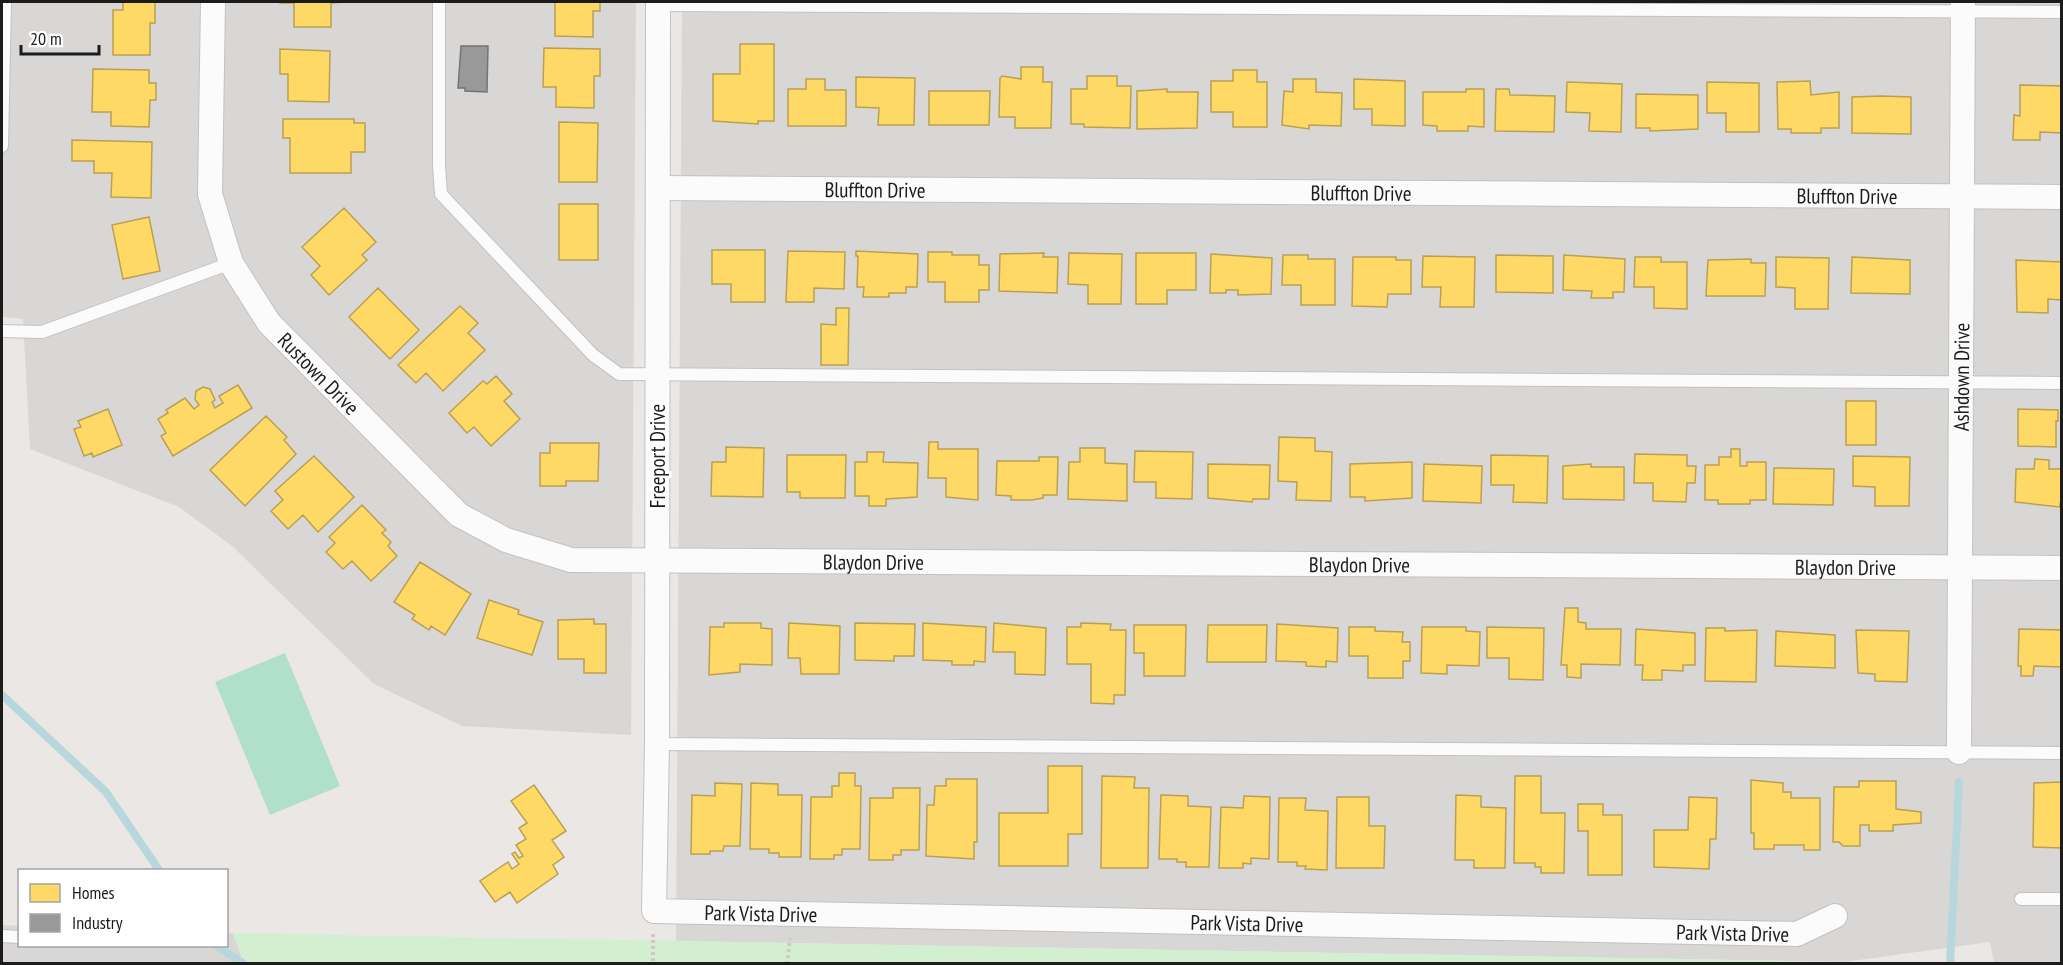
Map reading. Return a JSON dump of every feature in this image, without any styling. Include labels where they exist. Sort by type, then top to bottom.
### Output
[{"type":"street","name":"Rustown Drive","points":[[213,2],[210,194],[231,263],[268,323],[459,515],[506,540],[571,560],[657,560]]},
{"type":"street","name":"Freeport Drive","points":[[654,911],[657,744],[658,3]]},
{"type":"street","name":"Ashdown Drive","points":[[1959,752],[1963,6]]},
{"type":"street","name":"Bluffton Drive","points":[[659,188],[2061,197]]},
{"type":"street","name":"Blaydon Drive","points":[[657,560],[2061,568]]},
{"type":"street","name":"Park Vista Drive","points":[[654,911],[1797,934],[1835,916]]},
{"type":"lane","points":[[2,146],[5,2]]},
{"type":"lane","points":[[440,2],[439,165],[441,194],[593,355],[619,374],[2061,383]]},
{"type":"lane","points":[[658,3],[1963,6],[2061,12]]},
{"type":"lane","points":[[2,331],[42,332],[231,263]]},
{"type":"lane","points":[[657,744],[2061,753]]},
{"type":"lane","points":[[2021,899],[2061,899]]},
{"type":"lane","points":[[2,936],[18,937]]},
{"type":"path","points":[[652,958],[653,963]]},
{"type":"shaded area","points":[[2,2],[636,2],[631,735],[462,726],[374,684],[232,546],[179,507],[30,449],[23,319],[2,317]]},
{"type":"shaded area","points":[[682,2],[2061,2],[2061,963],[1994,963],[1990,942],[1844,962],[676,941]]},
{"type":"shaded area","points":[[2,925],[18,926],[18,947],[228,947],[228,933],[233,933],[244,963],[2,963]]},
{"type":"green space","points":[[285,653],[340,786],[270,815],[215,682]]},
{"type":"green space","points":[[233,933],[1844,962],[1844,963],[244,964]]},
{"type":"building: Homes","points":[[123,2],[155,2],[155,23],[150,23],[150,55],[113,55],[113,10],[123,10]]},
{"type":"building: Homes","points":[[280,2],[347,2],[331,3],[331,27],[294,27],[294,3]]},
{"type":"building: Homes","points":[[555,2],[600,2],[600,11],[593,11],[593,37],[555,36]]},
{"type":"building: Homes","points":[[740,44],[774,44],[774,121],[758,121],[758,124],[713,121],[713,74],[740,74]]},
{"type":"building: Homes","points":[[544,48],[600,49],[600,76],[594,76],[594,108],[556,107],[556,87],[543,87]]},
{"type":"building: Homes","points":[[280,49],[330,51],[329,102],[288,101],[288,74],[280,74]]},
{"type":"building: Homes","points":[[1021,67],[1043,67],[1043,82],[1052,82],[1051,128],[1015,128],[1015,117],[999,117],[1000,78],[1002,76],[1021,79]]},
{"type":"building: Homes","points":[[93,69],[149,70],[149,83],[156,83],[156,100],[150,100],[149,127],[111,126],[111,112],[92,112]]},
{"type":"building: Homes","points":[[1233,70],[1257,70],[1257,82],[1267,82],[1267,127],[1233,127],[1233,112],[1211,112],[1211,81],[1233,81]]},
{"type":"building: Homes","points":[[1087,76],[1117,76],[1117,86],[1131,86],[1130,128],[1084,127],[1084,124],[1071,124],[1071,89],[1087,89]]},
{"type":"building: Homes","points":[[856,77],[915,78],[914,125],[878,125],[879,108],[856,107]]},
{"type":"building: Homes","points":[[806,79],[825,79],[825,90],[846,90],[846,126],[788,126],[788,89],[806,89]]},
{"type":"building: Homes","points":[[1293,79],[1316,79],[1316,92],[1342,93],[1341,126],[1309,125],[1309,129],[1282,125],[1284,91],[1293,92]]},
{"type":"building: Homes","points":[[1354,79],[1405,81],[1405,126],[1372,125],[1372,109],[1354,109]]},
{"type":"building: Homes","points":[[1810,81],[1811,95],[1839,92],[1839,128],[1821,128],[1821,133],[1791,133],[1791,129],[1778,129],[1777,82]]},
{"type":"building: Homes","points":[[1567,82],[1622,84],[1621,132],[1589,131],[1590,113],[1566,112]]},
{"type":"building: Homes","points":[[1707,82],[1759,83],[1759,132],[1726,132],[1726,113],[1707,113]]},
{"type":"building: Homes","points":[[2020,85],[2062,86],[2062,133],[2040,132],[2040,140],[2013,140],[2014,115],[2020,116]]},
{"type":"building: Homes","points":[[1167,89],[1167,92],[1198,92],[1197,128],[1137,129],[1137,91]]},
{"type":"building: Homes","points":[[1466,89],[1484,89],[1484,127],[1468,126],[1468,131],[1437,131],[1437,126],[1423,125],[1423,92],[1466,92]]},
{"type":"building: Homes","points":[[1496,89],[1509,89],[1510,95],[1555,96],[1554,132],[1495,131]]},
{"type":"building: Homes","points":[[929,91],[990,91],[989,125],[929,125]]},
{"type":"building: Homes","points":[[1636,94],[1698,95],[1698,129],[1650,131],[1650,128],[1636,128]]},
{"type":"building: Homes","points":[[1852,97],[1911,97],[1911,134],[1852,133]]},
{"type":"building: Homes","points":[[283,119],[354,119],[354,123],[365,123],[365,152],[351,152],[351,173],[290,173],[290,138],[283,138]]},
{"type":"building: Homes","points":[[559,122],[598,123],[597,182],[559,182]]},
{"type":"building: Homes","points":[[72,140],[152,142],[151,198],[111,197],[112,173],[94,173],[94,161],[72,161]]},
{"type":"building: Homes","points":[[559,204],[598,204],[598,260],[559,260]]},
{"type":"building: Homes","points":[[344,208],[376,242],[362,255],[367,260],[329,295],[311,275],[320,266],[302,247]]},
{"type":"building: Homes","points":[[149,217],[160,271],[123,279],[112,225]]},
{"type":"building: Homes","points":[[712,250],[765,250],[765,302],[731,302],[731,284],[712,284]]},
{"type":"building: Homes","points":[[788,251],[845,252],[844,289],[814,288],[814,302],[786,302]]},
{"type":"building: Homes","points":[[856,251],[918,254],[917,287],[906,287],[906,293],[889,293],[889,297],[863,297],[864,287],[857,287],[858,256],[856,256]]},
{"type":"building: Homes","points":[[928,252],[979,255],[979,265],[989,265],[989,290],[979,290],[979,302],[945,302],[945,282],[928,282]]},
{"type":"building: Homes","points":[[1044,253],[1043,257],[1058,257],[1057,293],[999,291],[1000,254]]},
{"type":"building: Homes","points":[[1069,253],[1122,254],[1121,304],[1088,304],[1088,285],[1068,284]]},
{"type":"building: Homes","points":[[1136,253],[1196,253],[1196,290],[1167,290],[1167,304],[1136,304]]},
{"type":"building: Homes","points":[[1211,254],[1272,258],[1271,294],[1238,295],[1238,290],[1210,293]]},
{"type":"building: Homes","points":[[1283,255],[1308,255],[1308,259],[1335,259],[1335,305],[1301,305],[1301,285],[1282,285]]},
{"type":"building: Homes","points":[[1496,255],[1553,256],[1553,293],[1496,292]]},
{"type":"building: Homes","points":[[1564,255],[1625,259],[1624,292],[1613,292],[1613,298],[1591,298],[1592,291],[1563,290]]},
{"type":"building: Homes","points":[[1423,256],[1475,257],[1474,307],[1440,307],[1441,287],[1422,287]]},
{"type":"building: Homes","points":[[1353,257],[1396,257],[1396,260],[1411,260],[1411,294],[1388,294],[1387,307],[1352,306]]},
{"type":"building: Homes","points":[[1635,257],[1661,257],[1661,262],[1687,262],[1687,309],[1654,308],[1654,287],[1634,287]]},
{"type":"building: Homes","points":[[1776,257],[1829,258],[1828,309],[1795,309],[1795,288],[1776,287]]},
{"type":"building: Homes","points":[[1852,257],[1910,260],[1910,294],[1851,293]]},
{"type":"building: Homes","points":[[1751,259],[1751,263],[1766,263],[1765,296],[1706,296],[1708,260]]},
{"type":"building: Homes","points":[[2016,260],[2062,262],[2062,300],[2048,299],[2048,313],[2017,312]]},
{"type":"building: Homes","points":[[378,288],[419,330],[390,359],[349,317]]},
{"type":"building: Homes","points":[[460,306],[478,323],[468,333],[485,350],[443,391],[426,373],[416,383],[398,365]]},
{"type":"building: Homes","points":[[836,308],[849,308],[848,365],[821,365],[821,324],[836,325]]},
{"type":"building: Homes","points":[[496,376],[512,394],[504,401],[520,419],[491,446],[474,427],[467,433],[449,413],[483,381],[487,384]]},
{"type":"building: Homes","points":[[238,385],[252,408],[173,456],[161,436],[166,433],[158,419],[168,413],[166,410],[185,398],[194,409],[199,405],[195,399],[196,391],[203,387],[210,389],[215,400],[212,402],[215,408],[223,403],[219,396]]},
{"type":"building: Homes","points":[[1846,401],[1876,401],[1876,445],[1846,445]]},
{"type":"building: Homes","points":[[108,409],[122,445],[93,457],[92,453],[84,456],[74,429],[81,427],[78,421]]},
{"type":"building: Homes","points":[[2018,409],[2058,410],[2056,447],[2018,446]]},
{"type":"building: Homes","points":[[266,416],[287,437],[284,440],[296,454],[245,506],[210,470]]},
{"type":"building: Homes","points":[[1279,437],[1315,438],[1315,451],[1332,452],[1331,501],[1296,500],[1297,482],[1278,481]]},
{"type":"building: Homes","points":[[929,442],[938,442],[938,449],[978,449],[978,500],[946,497],[946,478],[928,478]]},
{"type":"building: Homes","points":[[550,443],[599,443],[598,481],[566,481],[566,486],[540,486],[540,453],[550,453]]},
{"type":"building: Homes","points":[[726,447],[764,448],[763,497],[711,496],[712,462],[726,462]]},
{"type":"building: Homes","points":[[1080,448],[1105,448],[1105,463],[1127,464],[1127,501],[1068,499],[1069,462],[1080,462]]},
{"type":"building: Homes","points":[[1731,449],[1740,449],[1740,466],[1747,466],[1747,462],[1766,462],[1766,500],[1750,500],[1750,504],[1718,504],[1718,500],[1705,500],[1705,465],[1719,465],[1719,457],[1731,457]]},
{"type":"building: Homes","points":[[1135,451],[1193,452],[1192,499],[1156,498],[1156,482],[1134,482]]},
{"type":"building: Homes","points":[[867,452],[884,452],[883,462],[918,463],[917,497],[886,499],[886,506],[869,506],[869,496],[855,496],[855,462],[867,462]]},
{"type":"building: Homes","points":[[1635,454],[1687,455],[1687,466],[1696,466],[1695,483],[1687,483],[1686,502],[1653,501],[1653,483],[1634,483]]},
{"type":"building: Homes","points":[[787,455],[846,455],[845,498],[800,498],[800,492],[787,492]]},
{"type":"building: Homes","points":[[1491,455],[1548,456],[1547,503],[1513,502],[1514,485],[1491,485]]},
{"type":"building: Homes","points":[[314,456],[354,497],[318,532],[303,515],[288,529],[271,511],[283,500],[275,491]]},
{"type":"building: Homes","points":[[1853,456],[1910,457],[1909,506],[1875,506],[1875,487],[1853,486]]},
{"type":"building: Homes","points":[[1039,457],[1058,457],[1057,495],[1043,495],[1043,498],[1032,500],[1011,500],[1011,496],[996,495],[997,461],[1039,461]]},
{"type":"building: Homes","points":[[2035,459],[2049,460],[2049,469],[2062,469],[2060,507],[2015,502],[2016,469],[2034,469]]},
{"type":"building: Homes","points":[[1412,462],[1412,498],[1365,501],[1365,497],[1350,497],[1350,464]]},
{"type":"building: Homes","points":[[1208,464],[1270,465],[1269,499],[1253,499],[1252,502],[1208,498]]},
{"type":"building: Homes","points":[[1424,464],[1482,466],[1481,503],[1423,501]]},
{"type":"building: Homes","points":[[1591,464],[1591,467],[1624,467],[1624,500],[1563,499],[1563,466]]},
{"type":"building: Homes","points":[[1774,468],[1834,469],[1833,505],[1773,504]]},
{"type":"building: Homes","points":[[362,505],[386,530],[382,533],[391,542],[388,546],[397,556],[371,581],[352,561],[343,569],[326,552],[335,543],[329,537]]},
{"type":"building: Homes","points":[[420,562],[471,594],[445,635],[431,626],[429,630],[412,619],[415,615],[394,602]]},
{"type":"building: Homes","points":[[489,600],[519,610],[518,614],[543,622],[532,655],[477,638]]},
{"type":"building: Homes","points":[[1565,608],[1578,608],[1578,622],[1586,623],[1586,629],[1621,629],[1620,665],[1581,664],[1581,678],[1567,677],[1567,665],[1561,665]]},
{"type":"building: Homes","points":[[594,619],[594,624],[606,624],[606,673],[584,673],[584,659],[558,659],[558,620]]},
{"type":"building: Homes","points":[[724,623],[761,623],[761,628],[772,629],[772,665],[740,664],[740,672],[709,675],[710,627],[724,627]]},
{"type":"building: Homes","points":[[789,623],[840,626],[839,674],[801,674],[800,658],[788,658]]},
{"type":"building: Homes","points":[[855,623],[915,624],[914,656],[894,656],[894,661],[855,660]]},
{"type":"building: Homes","points":[[923,623],[986,627],[985,662],[974,661],[974,665],[952,665],[952,661],[923,660]]},
{"type":"building: Homes","points":[[994,623],[1046,628],[1045,675],[1015,674],[1015,652],[993,652]]},
{"type":"building: Homes","points":[[1081,623],[1111,624],[1110,630],[1126,630],[1125,695],[1114,695],[1114,704],[1091,703],[1091,664],[1067,664],[1067,627],[1081,627]]},
{"type":"building: Homes","points":[[1277,624],[1338,628],[1337,662],[1326,661],[1326,667],[1306,666],[1306,662],[1276,661]]},
{"type":"building: Homes","points":[[1134,625],[1186,625],[1185,676],[1144,676],[1144,653],[1134,653]]},
{"type":"building: Homes","points":[[1208,625],[1267,625],[1266,662],[1207,662]]},
{"type":"building: Homes","points":[[1349,627],[1375,627],[1375,631],[1403,632],[1402,642],[1410,642],[1410,661],[1403,661],[1403,678],[1368,678],[1368,656],[1349,656]]},
{"type":"building: Homes","points":[[1422,627],[1466,627],[1466,631],[1480,632],[1479,666],[1447,665],[1447,674],[1421,673]]},
{"type":"building: Homes","points":[[1487,627],[1544,628],[1543,680],[1509,679],[1509,658],[1487,658]]},
{"type":"building: Homes","points":[[1706,628],[1725,628],[1725,631],[1757,630],[1756,682],[1705,681]]},
{"type":"building: Homes","points":[[1636,629],[1695,633],[1695,665],[1683,665],[1683,671],[1662,670],[1662,680],[1642,680],[1643,665],[1635,665]]},
{"type":"building: Homes","points":[[2019,629],[2062,630],[2062,667],[2034,666],[2033,676],[2021,676],[2021,666],[2018,666]]},
{"type":"building: Homes","points":[[1856,630],[1909,631],[1907,682],[1875,681],[1875,674],[1858,673]]},
{"type":"building: Homes","points":[[1776,631],[1835,635],[1835,668],[1775,666]]},
{"type":"building: Homes","points":[[1048,766],[1082,766],[1082,834],[1068,834],[1068,866],[999,866],[999,813],[1048,813]]},
{"type":"building: Homes","points":[[839,773],[855,773],[855,786],[861,786],[860,849],[842,849],[842,855],[834,855],[834,859],[810,859],[811,797],[832,797],[832,786],[839,786]]},
{"type":"building: Homes","points":[[1102,776],[1135,777],[1134,788],[1149,788],[1148,868],[1101,868]]},
{"type":"building: Homes","points":[[1515,776],[1541,776],[1541,813],[1565,813],[1564,873],[1541,873],[1541,867],[1535,867],[1535,863],[1514,863]]},
{"type":"building: Homes","points":[[946,779],[977,779],[977,842],[974,842],[974,859],[926,856],[927,805],[934,805],[935,786],[946,786]]},
{"type":"building: Homes","points":[[1751,780],[1783,783],[1783,792],[1791,792],[1791,798],[1820,798],[1820,850],[1804,850],[1804,845],[1774,845],[1774,849],[1754,849],[1754,833],[1751,833]]},
{"type":"building: Homes","points":[[1859,781],[1896,781],[1896,809],[1921,812],[1921,823],[1893,825],[1893,831],[1869,831],[1869,825],[1860,825],[1860,846],[1843,846],[1839,842],[1833,842],[1834,787],[1859,787]]},
{"type":"building: Homes","points":[[2062,782],[2062,848],[2033,847],[2034,783]]},
{"type":"building: Homes","points":[[715,783],[742,784],[740,846],[724,846],[723,851],[710,851],[710,854],[691,854],[692,795],[715,796]]},
{"type":"building: Homes","points":[[751,783],[778,784],[778,795],[802,795],[801,857],[779,857],[779,853],[769,853],[769,849],[750,849]]},
{"type":"building: Homes","points":[[534,785],[566,831],[552,840],[564,857],[553,865],[558,874],[517,903],[510,892],[495,902],[480,881],[508,862],[512,869],[519,864],[512,854],[515,852],[519,858],[523,856],[516,845],[526,839],[519,828],[527,823],[511,801]]},
{"type":"building: Homes","points":[[893,788],[920,788],[919,850],[901,850],[901,855],[893,855],[893,860],[869,860],[870,798],[893,798]]},
{"type":"building: Homes","points":[[1161,795],[1188,796],[1188,806],[1211,807],[1209,867],[1186,867],[1186,862],[1177,862],[1177,859],[1159,859]]},
{"type":"building: Homes","points":[[1456,795],[1481,796],[1481,807],[1506,808],[1505,868],[1474,868],[1474,860],[1455,860]]},
{"type":"building: Homes","points":[[1244,796],[1270,797],[1269,859],[1251,858],[1251,864],[1243,863],[1243,868],[1219,868],[1221,807],[1243,808]]},
{"type":"building: Homes","points":[[1337,797],[1369,797],[1369,826],[1385,826],[1384,868],[1336,868]]},
{"type":"building: Homes","points":[[1689,797],[1717,798],[1716,839],[1710,839],[1709,869],[1654,867],[1654,830],[1688,830]]},
{"type":"building: Homes","points":[[1279,798],[1306,798],[1305,810],[1328,811],[1327,870],[1305,869],[1306,866],[1297,866],[1297,862],[1278,862]]},
{"type":"building: Homes","points":[[1578,804],[1603,804],[1603,815],[1622,815],[1622,875],[1588,875],[1588,831],[1578,831]]},
{"type":"building: Industry","points":[[461,46],[488,46],[487,92],[465,91],[465,88],[458,88]]},
{"type":"waterway","points":[[2,695],[106,792],[158,869]]},
{"type":"waterway","points":[[1950,964],[1959,782]]},
{"type":"waterway","points":[[218,947],[244,964]]}]
